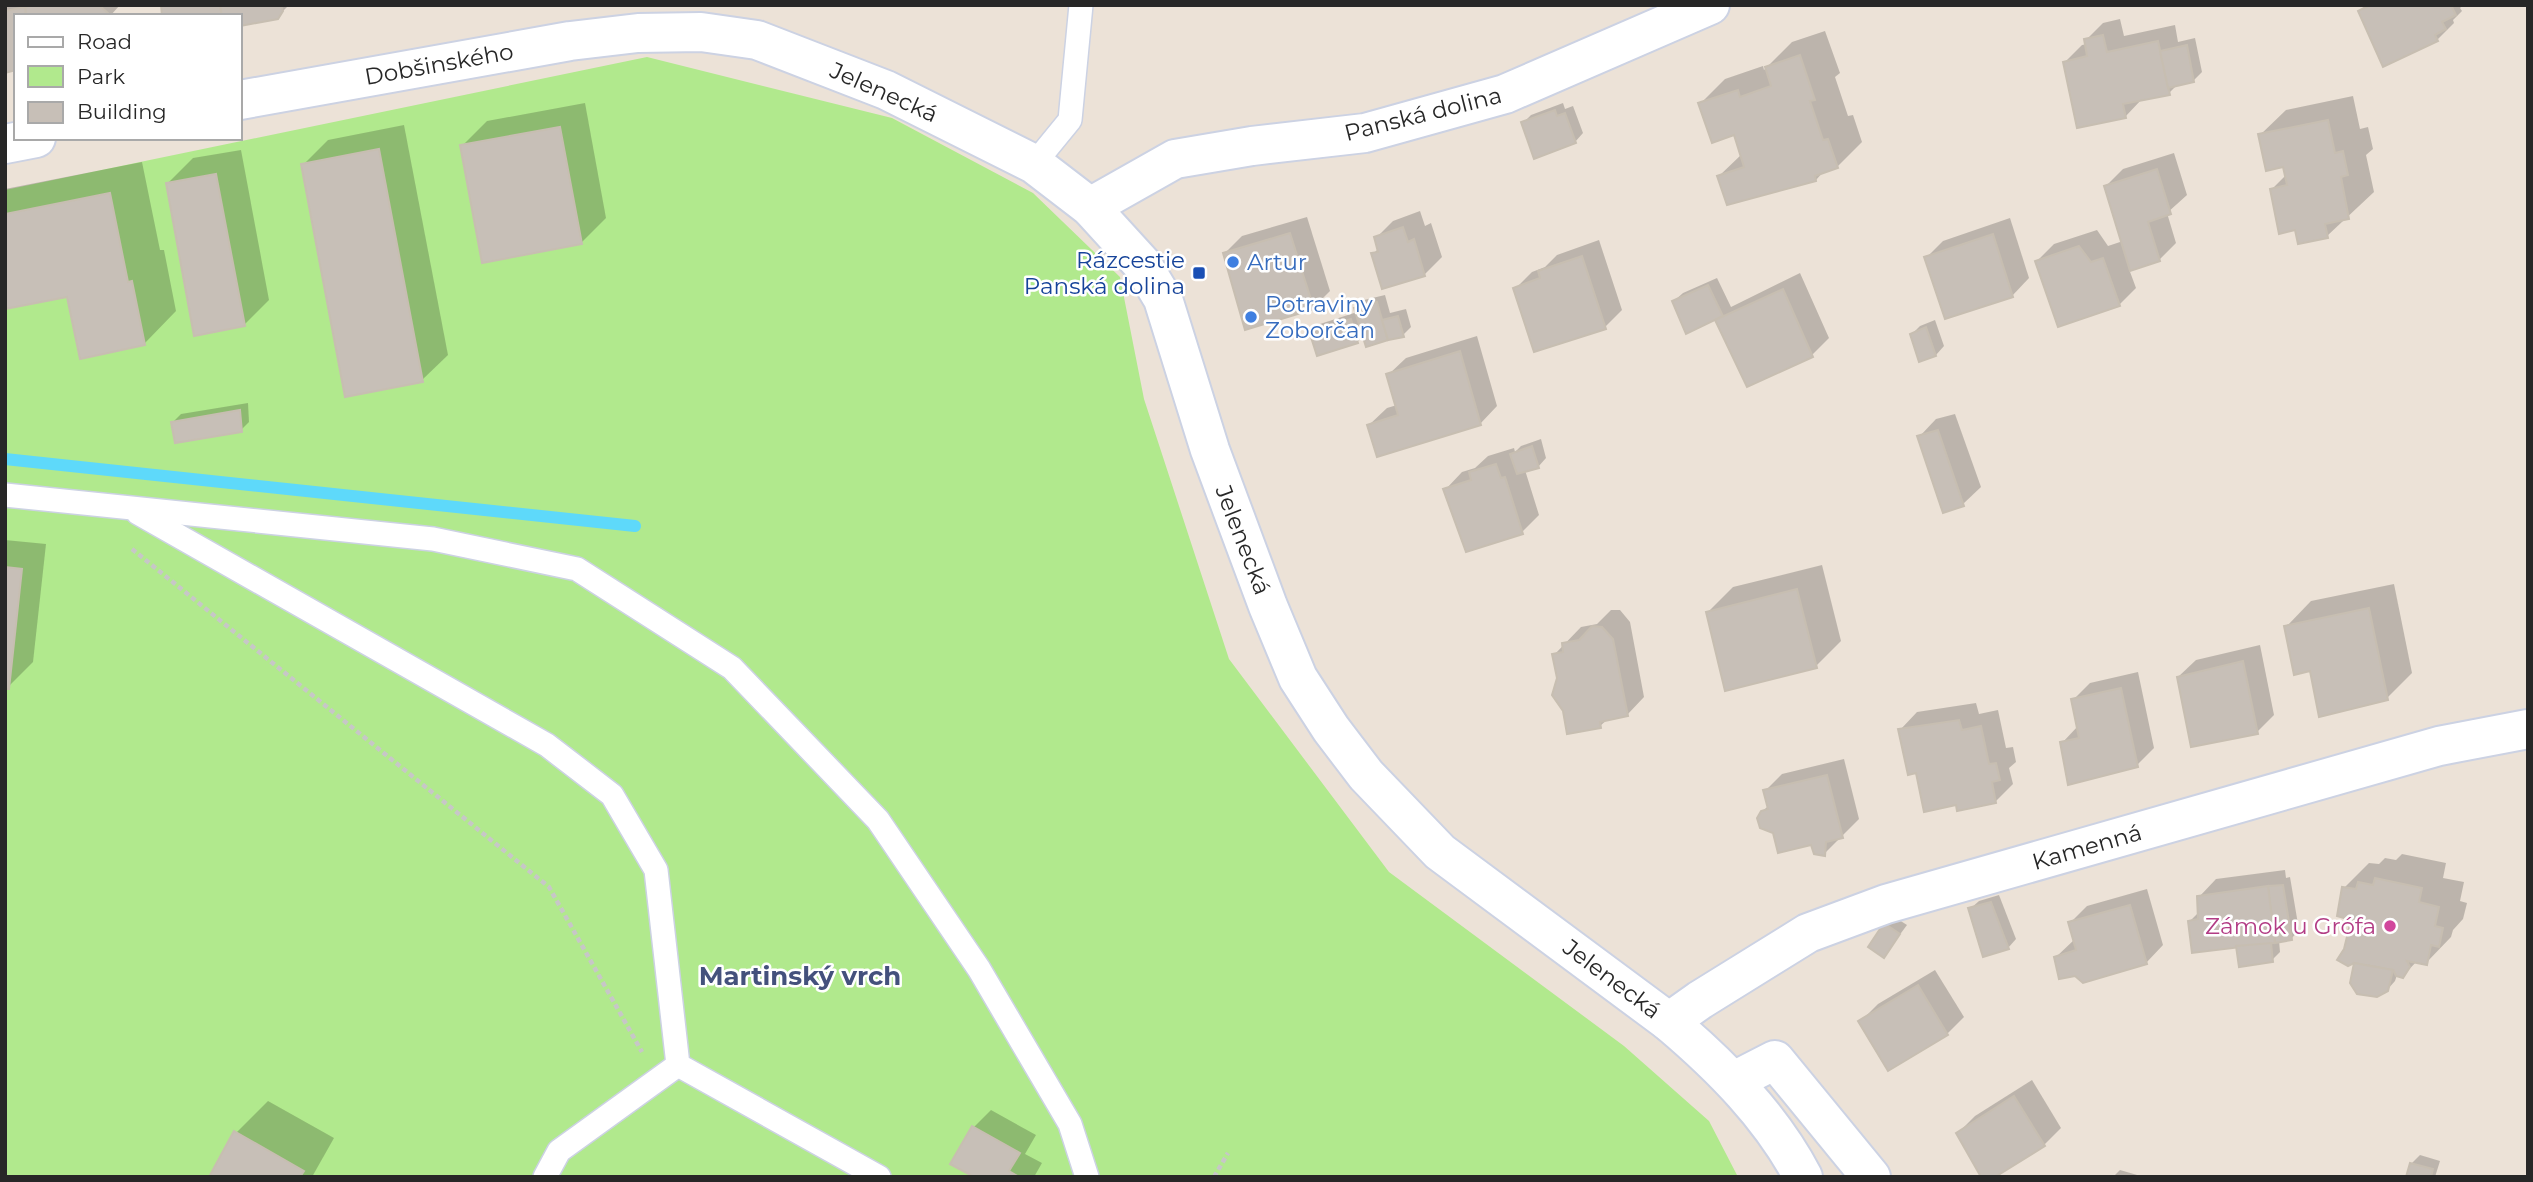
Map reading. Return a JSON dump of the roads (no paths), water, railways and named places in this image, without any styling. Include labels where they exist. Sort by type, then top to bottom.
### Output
[{"type":"street","name":"Panská dolina","points":[[1090,207],[1175,159],[1252,146],[1365,133],[1505,94],[1710,5]]},
{"type":"street","name":"Jelenecká","points":[[632,19],[757,40],[886,90],[1034,164],[1090,207],[1142,264],[1163,299],[1210,450],[1268,606],[1298,678],[1331,729],[1366,775],[1440,852],[1670,1022],[1734,1082],[1768,1123],[1803,1177]]},
{"type":"street","name":"Dobšinského","points":[[242,100],[506,51],[632,19]]},
{"type":"street","points":[[5,144],[26,140]]},
{"type":"street","name":"Kamenná","points":[[1670,1022],[1700,1000],[1808,933],[1886,904],[2439,746],[2528,729]]},
{"type":"street","points":[[1734,1082],[1775,1060],[1871,1177]]},
{"type":"lane","points":[[1034,164],[1070,120],[1080,5]]},
{"type":"lane","points":[[5,495],[433,539],[577,569],[733,668],[878,820],[1000,1004],[1070,1124],[1087,1177]]},
{"type":"lane","points":[[129,508],[547,745],[612,795],[656,870],[678,1065]]},
{"type":"lane","points":[[545,1177],[559,1151],[678,1065]]},
{"type":"lane","points":[[678,1065],[879,1177]]},
{"type":"waterway","points":[[5,459],[635,526]]},
{"type":"place","name":"Artur","points":[[1233,262]]},
{"type":"place","name":"Rázcestie Panská dolina","points":[[1199,273]]},
{"type":"place","name":"Potraviny Zoborčan","points":[[1251,317]]},
{"type":"place","name":"Zámok u Grófa","points":[[2390,926]]},
{"type":"district","name":"Martinský vrch","points":[[800,976]]}]
